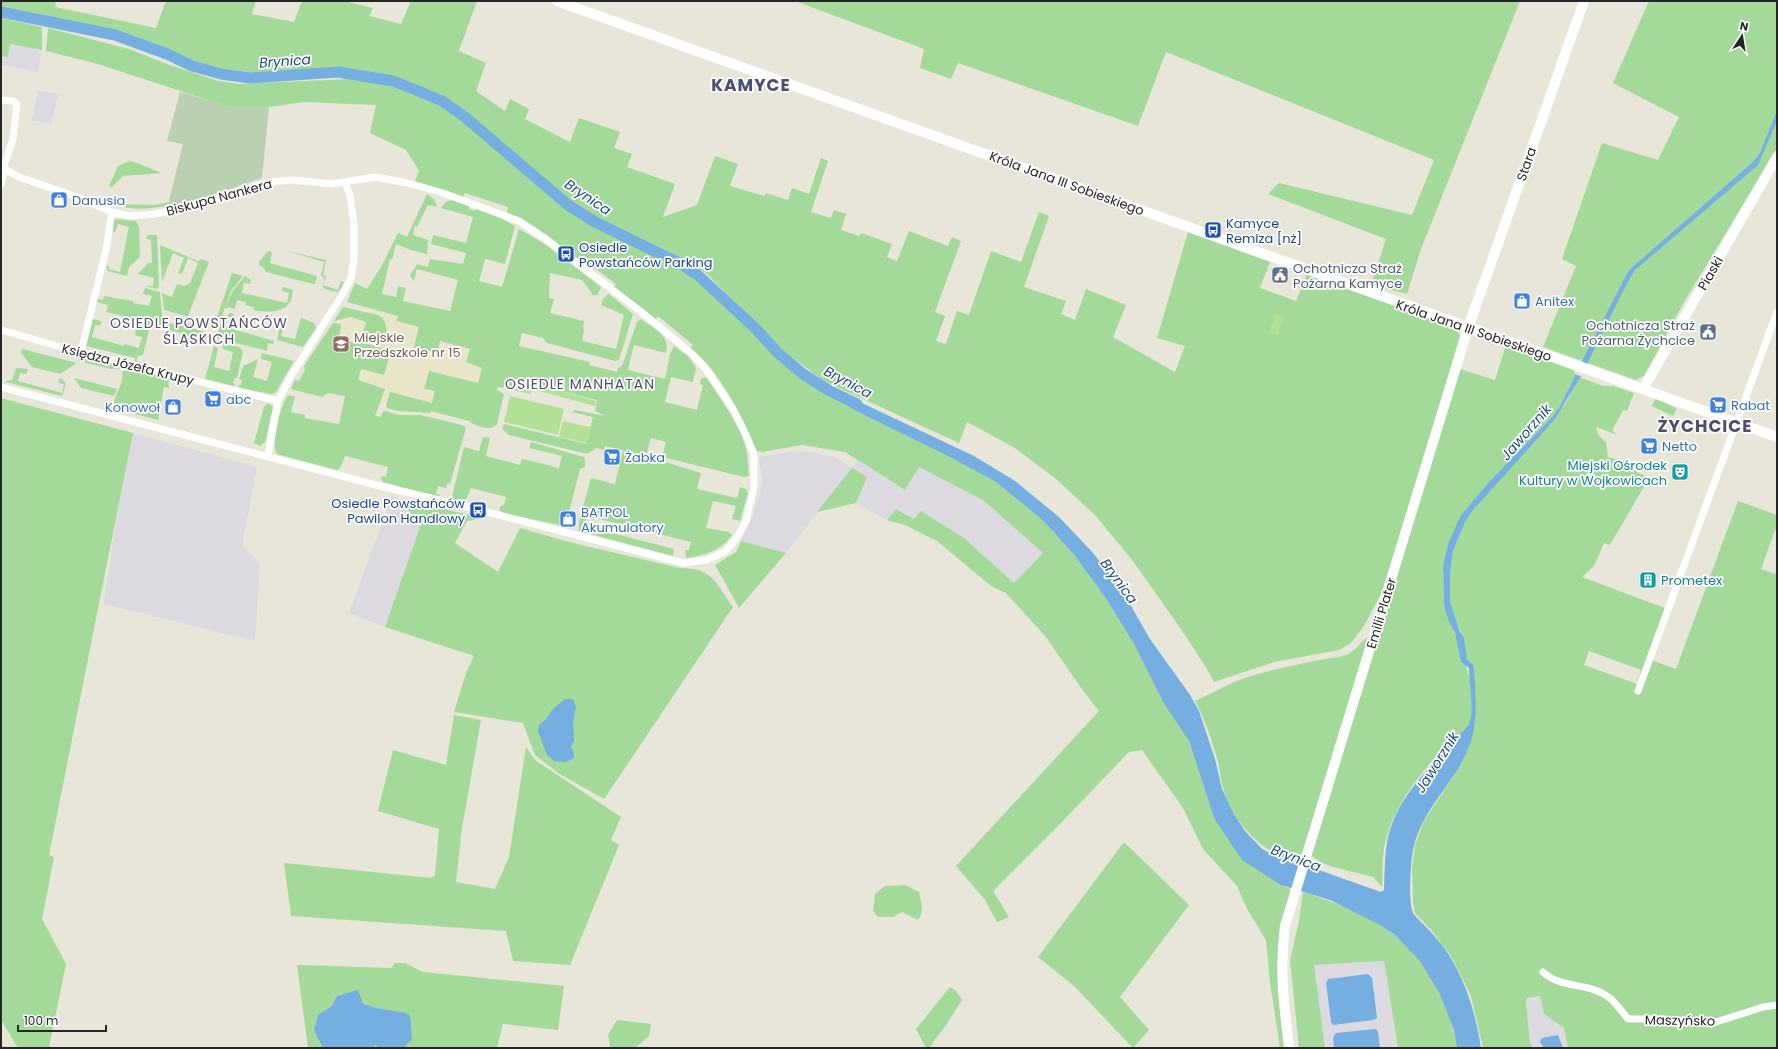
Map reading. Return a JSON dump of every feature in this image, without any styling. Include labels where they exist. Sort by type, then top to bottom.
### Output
[{"type":"street","name":"Króla Jana III Sobieskiego","points":[[557,1],[885,117],[1468,328],[1777,437]]},
{"type":"street","name":"Stara","points":[[1468,328],[1584,1]]},
{"type":"street","points":[[1,100],[12,101],[17,104],[13,139],[3,168],[1,185]]},
{"type":"street","name":"Piaski","points":[[1643,389],[1777,157]]},
{"type":"street","name":"Biskupa Nankera","points":[[1,388],[369,483],[462,505],[682,563],[706,560],[725,552],[738,536],[746,521],[754,487],[754,455],[732,407],[692,354],[639,310],[546,239],[519,221],[443,193],[385,177],[366,177],[331,184],[292,180],[276,181],[198,204],[155,214],[130,216],[112,212],[77,197],[18,177],[3,168]]},
{"type":"street","points":[[268,456],[278,401],[291,376],[342,295],[351,278],[354,260],[354,224],[350,196],[345,182]]},
{"type":"street","points":[[81,352],[106,250],[112,212]]},
{"type":"street","points":[[1638,691],[1777,312]]},
{"type":"street","name":"Emilii Plater","points":[[1289,1048],[1282,990],[1281,950],[1285,926],[1304,859],[1468,328]]},
{"type":"street","name":"Księdza Józefa Krupy","points":[[1,330],[81,352],[278,401]]},
{"type":"street","name":"Maszyńsko","points":[[1543,972],[1550,979],[1561,983],[1594,990],[1607,996],[1628,1019],[1663,1019],[1713,1023],[1763,1007],[1777,1005]]},
{"type":"shaded area","points":[[10,44],[39,49],[38,53],[41,54],[38,72],[1,65],[1,56],[8,57]]},
{"type":"shaded area","points":[[38,90],[58,94],[51,124],[32,120]]},
{"type":"shaded area","points":[[343,307],[372,314],[373,309],[461,325],[498,387],[490,423],[430,411],[386,405],[350,395],[311,373],[304,365]]},
{"type":"shaded area","points":[[133,433],[257,467],[242,546],[260,563],[255,641],[104,604],[115,526]]},
{"type":"shaded area","points":[[802,451],[835,457],[852,468],[786,553],[741,541],[751,520],[760,495],[762,479],[759,457]]},
{"type":"shaded area","points":[[857,460],[904,490],[919,467],[983,500],[1043,553],[1014,583],[964,538],[921,511],[914,519],[896,509],[887,520],[856,503],[867,477],[852,468]]},
{"type":"shaded area","points":[[392,496],[399,499],[421,524],[385,627],[349,613]]},
{"type":"shaded area","points":[[1384,961],[1398,1048],[1380,1048],[1378,1032],[1333,1038],[1334,1048],[1325,1048],[1314,965]]},
{"type":"shaded area","points":[[1541,996],[1544,1014],[1564,1028],[1568,1048],[1533,1048],[1530,1043],[1526,1002],[1527,998]]},
{"type":"green space","points":[[1,1],[56,1],[55,7],[156,28],[166,1],[256,1],[252,14],[294,22],[302,1],[344,1],[373,8],[369,16],[401,24],[411,1],[477,1],[459,51],[486,63],[476,91],[505,111],[510,99],[529,109],[525,119],[570,142],[579,118],[620,132],[614,148],[632,154],[627,167],[675,184],[663,217],[697,205],[715,156],[738,164],[730,186],[764,196],[766,193],[788,200],[792,188],[809,194],[821,158],[828,161],[811,212],[831,218],[834,210],[846,214],[841,230],[859,236],[861,233],[892,244],[887,257],[897,261],[909,231],[948,246],[952,237],[961,241],[935,312],[945,316],[936,341],[946,344],[957,311],[969,315],[991,251],[1021,262],[1039,212],[1049,216],[1024,287],[1066,301],[1061,314],[1075,320],[1086,289],[1126,305],[1113,337],[1175,372],[1185,346],[1157,338],[1188,232],[1270,262],[1260,288],[1296,301],[1307,274],[1454,327],[1458,329],[1457,331],[1460,336],[1431,438],[1382,592],[1364,626],[1351,643],[1339,650],[1274,662],[1214,682],[1185,635],[1133,561],[1095,515],[1056,479],[1015,448],[967,422],[959,443],[824,381],[782,350],[706,273],[585,214],[470,115],[424,88],[377,74],[338,67],[256,73],[215,68],[184,59],[137,37],[1,6]]},
{"type":"green space","points":[[795,1],[1520,1],[1421,249],[1407,294],[1371,285],[1386,239],[1268,194],[1279,183],[1412,215],[1434,160],[1166,52],[1138,126],[958,63],[951,79],[920,68],[924,49]]},
{"type":"green space","points":[[1649,1],[1777,1],[1777,148],[1683,304],[1644,376],[1636,380],[1543,347],[1576,266],[1562,259],[1602,143],[1658,160],[1679,117],[1613,83]]},
{"type":"green space","points":[[1,18],[42,27],[42,50],[10,44],[8,57],[1,56]]},
{"type":"green space","points":[[48,28],[129,49],[167,64],[218,81],[240,84],[349,79],[382,83],[414,93],[435,103],[456,115],[550,195],[584,220],[696,277],[722,298],[772,353],[798,375],[860,413],[949,456],[996,482],[1040,518],[1075,556],[1107,600],[1134,644],[1163,702],[1189,741],[1214,818],[1281,885],[1290,889],[1282,926],[1287,1048],[1280,1048],[1270,982],[1266,940],[1247,909],[1237,886],[1203,849],[1183,808],[1142,750],[1129,752],[993,891],[1009,917],[997,922],[985,900],[956,866],[1099,711],[1081,688],[1046,637],[1006,593],[991,586],[937,541],[905,525],[887,520],[896,509],[914,519],[921,511],[964,538],[1014,583],[1043,553],[983,500],[919,467],[905,490],[845,452],[802,445],[762,452],[757,451],[745,424],[729,395],[711,368],[690,348],[693,345],[658,316],[655,320],[614,288],[616,284],[580,257],[578,260],[533,226],[507,212],[508,207],[465,193],[463,197],[415,181],[419,171],[406,150],[370,133],[376,105],[304,102],[269,107],[233,107],[98,64],[46,51]]},
{"type":"green space","points":[[180,92],[233,107],[269,107],[262,178],[198,200],[168,205],[183,144],[167,141]]},
{"type":"green space","points":[[130,161],[161,173],[123,176],[112,187],[109,186],[118,166]]},
{"type":"green space","points":[[427,194],[434,199],[437,207],[428,205],[417,227],[415,226],[413,235],[428,240],[427,254],[396,244],[392,260],[390,259],[382,294],[396,297],[398,286],[406,288],[403,301],[450,311],[458,280],[417,269],[414,281],[410,276],[417,264],[428,267],[430,259],[463,264],[466,253],[431,244],[433,235],[466,243],[473,217],[441,208],[444,204],[450,201],[457,201],[469,206],[469,209],[475,211],[476,208],[489,212],[515,226],[505,264],[485,259],[479,281],[502,287],[519,229],[543,243],[601,287],[597,295],[591,295],[592,293],[582,280],[550,273],[549,298],[554,299],[550,313],[584,321],[582,341],[616,349],[624,315],[601,305],[603,299],[608,294],[633,314],[619,360],[615,361],[547,343],[543,338],[522,333],[519,346],[590,362],[589,365],[617,372],[618,368],[622,366],[637,322],[641,319],[656,329],[666,341],[666,353],[634,345],[628,370],[665,379],[670,354],[674,346],[689,357],[696,368],[693,382],[671,377],[665,402],[697,410],[703,385],[700,384],[701,379],[706,377],[722,400],[741,433],[748,459],[749,476],[744,477],[662,457],[666,442],[651,438],[646,456],[701,473],[697,489],[737,498],[740,487],[746,489],[748,493],[740,521],[732,519],[736,506],[713,501],[706,528],[729,532],[732,535],[723,545],[706,554],[686,558],[685,550],[689,550],[691,542],[587,516],[584,526],[674,549],[673,556],[579,531],[579,522],[591,478],[615,484],[623,450],[605,446],[604,450],[597,448],[587,454],[509,435],[502,429],[504,424],[586,444],[593,417],[572,412],[575,410],[605,416],[595,411],[597,400],[516,380],[513,390],[506,383],[503,388],[498,387],[497,390],[504,394],[497,424],[491,428],[484,428],[469,421],[430,411],[431,413],[398,411],[387,408],[386,406],[390,392],[432,403],[435,391],[424,389],[429,371],[478,383],[482,368],[466,362],[470,349],[440,341],[437,353],[414,347],[419,327],[396,321],[398,316],[347,302],[355,283],[367,289],[381,267],[398,233],[407,237]]},
{"type":"green space","points":[[168,202],[167,206],[141,209],[129,208],[116,204],[155,205]]},
{"type":"green space","points":[[114,219],[136,221],[139,227],[140,257],[129,267],[127,276],[108,271],[106,266],[109,266],[109,269],[120,272],[129,227],[118,224],[115,232],[112,231]]},
{"type":"green space","points":[[147,235],[157,235],[159,287],[157,289],[145,286],[153,286],[154,278],[138,274],[148,263],[152,263],[151,240],[147,239]]},
{"type":"green space","points":[[160,245],[198,261],[202,259],[209,262],[186,321],[186,316],[164,310],[162,293],[172,297],[177,284],[184,286],[190,283],[198,263],[188,258],[182,274],[178,273],[184,258],[173,253],[162,282]]},
{"type":"green space","points":[[268,251],[272,252],[270,263],[317,276],[315,284],[266,272],[263,267],[260,266],[259,262]]},
{"type":"green space","points":[[287,251],[326,260],[323,275],[326,277],[323,284],[324,277],[321,276],[324,262]]},
{"type":"green space","points":[[232,273],[243,276],[231,291],[220,321],[213,329]]},
{"type":"green space","points":[[245,276],[251,280],[250,284],[244,283],[242,293],[287,303],[289,293],[282,291],[283,287],[293,290],[290,302],[286,307],[278,311],[253,310],[254,307],[245,305],[246,302],[237,300],[235,309],[228,307],[227,309],[225,308],[232,292]]},
{"type":"green space","points":[[341,281],[344,282],[341,289],[337,292],[325,289],[323,285],[338,290]]},
{"type":"green space","points":[[145,288],[160,292],[163,324],[162,329],[144,327],[145,321],[106,312],[108,305],[96,302],[97,299],[103,300],[104,296],[133,301],[133,303],[149,306],[152,296],[143,294]]},
{"type":"green space","points":[[343,307],[381,316],[385,324],[388,336],[371,333],[368,344],[391,351],[384,375],[361,369],[358,380],[385,389],[375,416],[381,417],[382,412],[385,411],[399,415],[420,415],[462,425],[466,428],[450,484],[447,483],[446,488],[438,486],[436,494],[440,495],[439,497],[383,482],[381,479],[382,476],[386,477],[388,467],[345,456],[340,468],[337,470],[277,454],[275,442],[277,424],[282,407],[288,395],[295,397],[291,412],[305,415],[305,418],[339,424],[345,396],[328,393],[322,397],[291,389],[295,380],[299,381],[305,370],[304,366],[333,323],[340,324],[341,328],[338,339],[360,344],[366,322],[351,317],[334,321]]},
{"type":"green space","points":[[230,313],[234,314],[233,318],[228,317],[225,327],[274,341],[273,344],[268,343],[267,351],[217,338],[221,322]]},
{"type":"green space","points":[[1276,314],[1284,317],[1278,336],[1269,333]]},
{"type":"green space","points":[[285,318],[281,336],[295,339],[301,318],[314,323],[316,328],[303,347],[277,340],[281,322]]},
{"type":"green space","points":[[93,319],[101,321],[100,326],[95,325],[92,337],[124,346],[124,344],[139,348],[142,337],[135,335],[136,328],[149,330],[143,355],[138,356],[136,363],[135,358],[86,346]]},
{"type":"green space","points":[[165,322],[203,331],[205,339],[164,329]]},
{"type":"green space","points":[[224,344],[239,347],[243,351],[237,378],[235,378],[233,383],[235,384],[233,386],[205,379],[214,346],[218,348],[214,367],[229,371],[233,352],[222,349]]},
{"type":"green space","points":[[1506,345],[1574,369],[1575,376],[1559,408],[1491,480],[1448,544],[1443,565],[1444,605],[1457,640],[1461,662],[1466,666],[1476,701],[1474,669],[1466,656],[1464,638],[1457,625],[1450,601],[1450,573],[1453,551],[1465,522],[1474,509],[1566,403],[1579,377],[1603,386],[1613,386],[1634,393],[1627,411],[1623,410],[1612,431],[1616,433],[1615,434],[1596,427],[1599,436],[1606,442],[1608,457],[1618,460],[1618,462],[1649,478],[1610,545],[1604,543],[1594,566],[1582,577],[1670,610],[1651,660],[1676,669],[1738,501],[1777,515],[1777,525],[1761,569],[1775,574],[1777,571],[1777,1048],[1568,1048],[1564,1028],[1544,1014],[1540,996],[1527,998],[1526,1002],[1530,1043],[1533,1048],[1483,1048],[1471,996],[1452,958],[1432,931],[1415,913],[1413,903],[1412,867],[1415,845],[1424,821],[1457,771],[1445,747],[1447,744],[1427,766],[1409,790],[1394,816],[1384,849],[1382,887],[1373,877],[1333,867],[1320,862],[1311,855],[1460,369],[1495,380]],"holes":[[[1589,651],[1641,670],[1637,684],[1584,665]]]},
{"type":"green space","points":[[22,349],[77,363],[60,374],[32,367],[21,353]]},
{"type":"green space","points":[[262,353],[294,361],[276,392],[272,394],[240,388],[238,385],[241,385],[242,380],[239,379],[243,366],[258,359],[253,377],[267,381],[272,362],[261,359]]},
{"type":"green space","points":[[80,354],[126,366],[125,368],[111,369],[78,361]]},
{"type":"green space","points":[[16,368],[28,369],[26,374],[20,373],[18,381],[62,393],[64,384],[58,383],[60,377],[66,383],[62,396],[6,382],[8,380],[12,380]]},
{"type":"green space","points":[[130,368],[168,377],[169,388],[164,387],[158,420],[113,408],[122,381],[122,372]]},
{"type":"green space","points":[[74,378],[117,389],[114,396],[81,388]]},
{"type":"green space","points":[[516,379],[596,401],[595,406],[532,389],[531,394],[513,390]]},
{"type":"green space","points":[[510,396],[564,409],[558,435],[504,422]]},
{"type":"green space","points":[[1,398],[133,433],[49,855],[54,857],[42,919],[66,964],[50,1048],[18,1048],[1,1020]]},
{"type":"green space","points":[[1656,398],[1677,409],[1673,416],[1652,406]]},
{"type":"green space","points":[[268,403],[273,407],[265,442],[260,446],[254,443],[264,407]]},
{"type":"green space","points":[[563,421],[590,427],[586,443],[559,437]]},
{"type":"green space","points":[[483,437],[490,438],[486,456],[520,465],[522,459],[524,459],[559,468],[562,456],[529,448],[531,442],[584,457],[585,467],[580,469],[569,512],[566,512],[564,520],[572,522],[570,527],[502,513],[499,509],[504,505],[506,497],[471,488],[466,500],[463,503],[453,500],[452,497],[464,447],[479,451]]},
{"type":"green space","points":[[852,468],[867,477],[856,503],[817,512]]},
{"type":"green space","points":[[399,499],[483,518],[467,521],[455,543],[498,572],[520,528],[569,542],[680,568],[700,571],[712,578],[722,590],[733,607],[604,799],[558,773],[535,755],[523,723],[454,712],[466,673],[474,656],[385,627],[421,524]]},
{"type":"green space","points":[[741,541],[786,553],[739,608],[715,565],[736,552]]},
{"type":"green space","points":[[1368,637],[1304,850],[1298,863],[1273,852],[1261,844],[1242,825],[1234,814],[1223,788],[1218,762],[1208,729],[1195,701],[1253,675],[1346,655]]},
{"type":"green space","points":[[454,715],[481,720],[462,828],[456,882],[495,889],[509,857],[526,747],[535,760],[621,817],[611,840],[619,845],[570,965],[513,961],[506,931],[291,916],[284,863],[432,878],[435,875],[439,829],[378,811],[393,750],[446,765]]},
{"type":"green space","points":[[1124,842],[1189,905],[1120,997],[1149,1030],[1133,1048],[1074,986],[1038,957]]},
{"type":"green space","points":[[905,885],[919,892],[922,910],[918,920],[902,912],[893,917],[878,917],[873,911],[875,894],[885,886]]},
{"type":"green space","points":[[1303,892],[1363,915],[1385,928],[1406,946],[1417,958],[1436,986],[1449,1016],[1457,1048],[1398,1048],[1384,961],[1314,965],[1325,1048],[1299,1048],[1290,960],[1299,921]]},
{"type":"green space","points":[[394,963],[405,963],[423,972],[564,986],[558,1030],[503,1024],[497,1048],[308,1048],[297,965],[392,968]]},
{"type":"green space","points":[[950,987],[956,991],[962,1000],[929,1048],[926,1048],[916,1029]]},
{"type":"green space","points":[[617,1020],[651,1024],[649,1036],[635,1048],[610,1048],[608,1035]]},
{"type":"water","points":[[1777,111],[1777,121],[1758,165],[1634,271],[1587,364],[1582,361],[1629,270],[1753,162],[1760,153]]},
{"type":"water","name":"Jaworznik","points":[[1574,374],[1581,376],[1555,419],[1474,509],[1465,522],[1453,551],[1450,573],[1450,601],[1459,630],[1464,638],[1467,659],[1473,665],[1474,669],[1476,698],[1473,735],[1463,761],[1426,817],[1419,832],[1413,849],[1410,897],[1413,913],[1443,947],[1463,981],[1471,1002],[1481,1048],[1457,1048],[1454,1030],[1439,992],[1419,960],[1395,935],[1378,924],[1330,900],[1281,885],[1242,860],[1214,818],[1189,741],[1163,702],[1134,644],[1107,600],[1075,556],[1052,530],[1040,518],[996,482],[841,402],[845,395],[974,456],[1015,481],[1059,517],[1093,553],[1120,587],[1150,639],[1190,695],[1199,711],[1215,759],[1222,789],[1234,814],[1245,831],[1262,849],[1283,860],[1313,868],[1381,892],[1384,890],[1388,837],[1393,821],[1403,801],[1449,743],[1464,731],[1471,717],[1472,706],[1469,668],[1461,662],[1455,633],[1448,619],[1444,605],[1443,565],[1448,544],[1461,515],[1491,480],[1559,408],[1575,376]]},
{"type":"water","points":[[565,699],[573,699],[576,707],[573,721],[574,741],[571,747],[574,752],[574,758],[566,762],[554,761],[547,755],[538,731],[539,725],[546,719],[553,709]]},
{"type":"water","points":[[1368,974],[1372,978],[1377,1018],[1373,1020],[1333,1025],[1331,1022],[1326,983],[1328,979]]},
{"type":"water","points":[[358,990],[363,1004],[376,1008],[406,1013],[410,1016],[412,1039],[403,1048],[378,1048],[376,1045],[372,1048],[323,1048],[314,1030],[318,1015],[332,1006],[337,996]]},
{"type":"water","points":[[1376,1029],[1378,1032],[1380,1048],[1334,1048],[1333,1038],[1336,1033]]},
{"type":"water","points":[[1558,1035],[1563,1048],[1544,1048],[1540,1042],[1542,1038]]},
{"type":"waterway","name":"Brynica","points":[[1,12],[115,35],[167,54],[192,66],[221,74],[250,78],[338,72],[393,81],[442,101],[465,117],[568,205],[595,222],[681,264],[699,276],[756,329],[778,353],[803,374],[828,390],[857,404]]},
{"type":"place","name":"Danusia","points":[[59,200]]},
{"type":"place","name":"Kamyce Remiza [nż]","points":[[1213,230]]},
{"type":"place","name":"Osiedle Powstańców Parking","points":[[566,254]]},
{"type":"place","name":"Ochotnicza Straż Pożarna Kamyce","points":[[1280,275]]},
{"type":"place","name":"Anitex","points":[[1522,301]]},
{"type":"place","name":"Ochotnicza Straż Pożarna Żychcice","points":[[1708,332]]},
{"type":"place","name":"Miejskie Przedszkole nr 15","points":[[341,344]]},
{"type":"place","name":"abc","points":[[213,399]]},
{"type":"place","name":"Rabat","points":[[1718,405]]},
{"type":"place","name":"Konowoł","points":[[173,407]]},
{"type":"place","name":"Netto","points":[[1649,446]]},
{"type":"place","name":"Żabka","points":[[612,457]]},
{"type":"place","name":"Miejski Ośrodek Kultury w Wojkowicach","points":[[1680,472]]},
{"type":"place","name":"Osiedle Powstańców Pawilon Handlowy","points":[[478,510]]},
{"type":"place","name":"BATPOL Akumulatory","points":[[568,519]]},
{"type":"place","name":"Prometex","points":[[1648,580]]},
{"type":"district","name":"KAMYCE","points":[[751,85]]},
{"type":"district","name":"OSIEDLE POWSTAŃCÓW ŚLĄSKICH","points":[[199,332]]},
{"type":"district","name":"OSIEDLE MANHATAN","points":[[580,384]]},
{"type":"district","name":"ŻYCHCICE","points":[[1705,426]]}]
